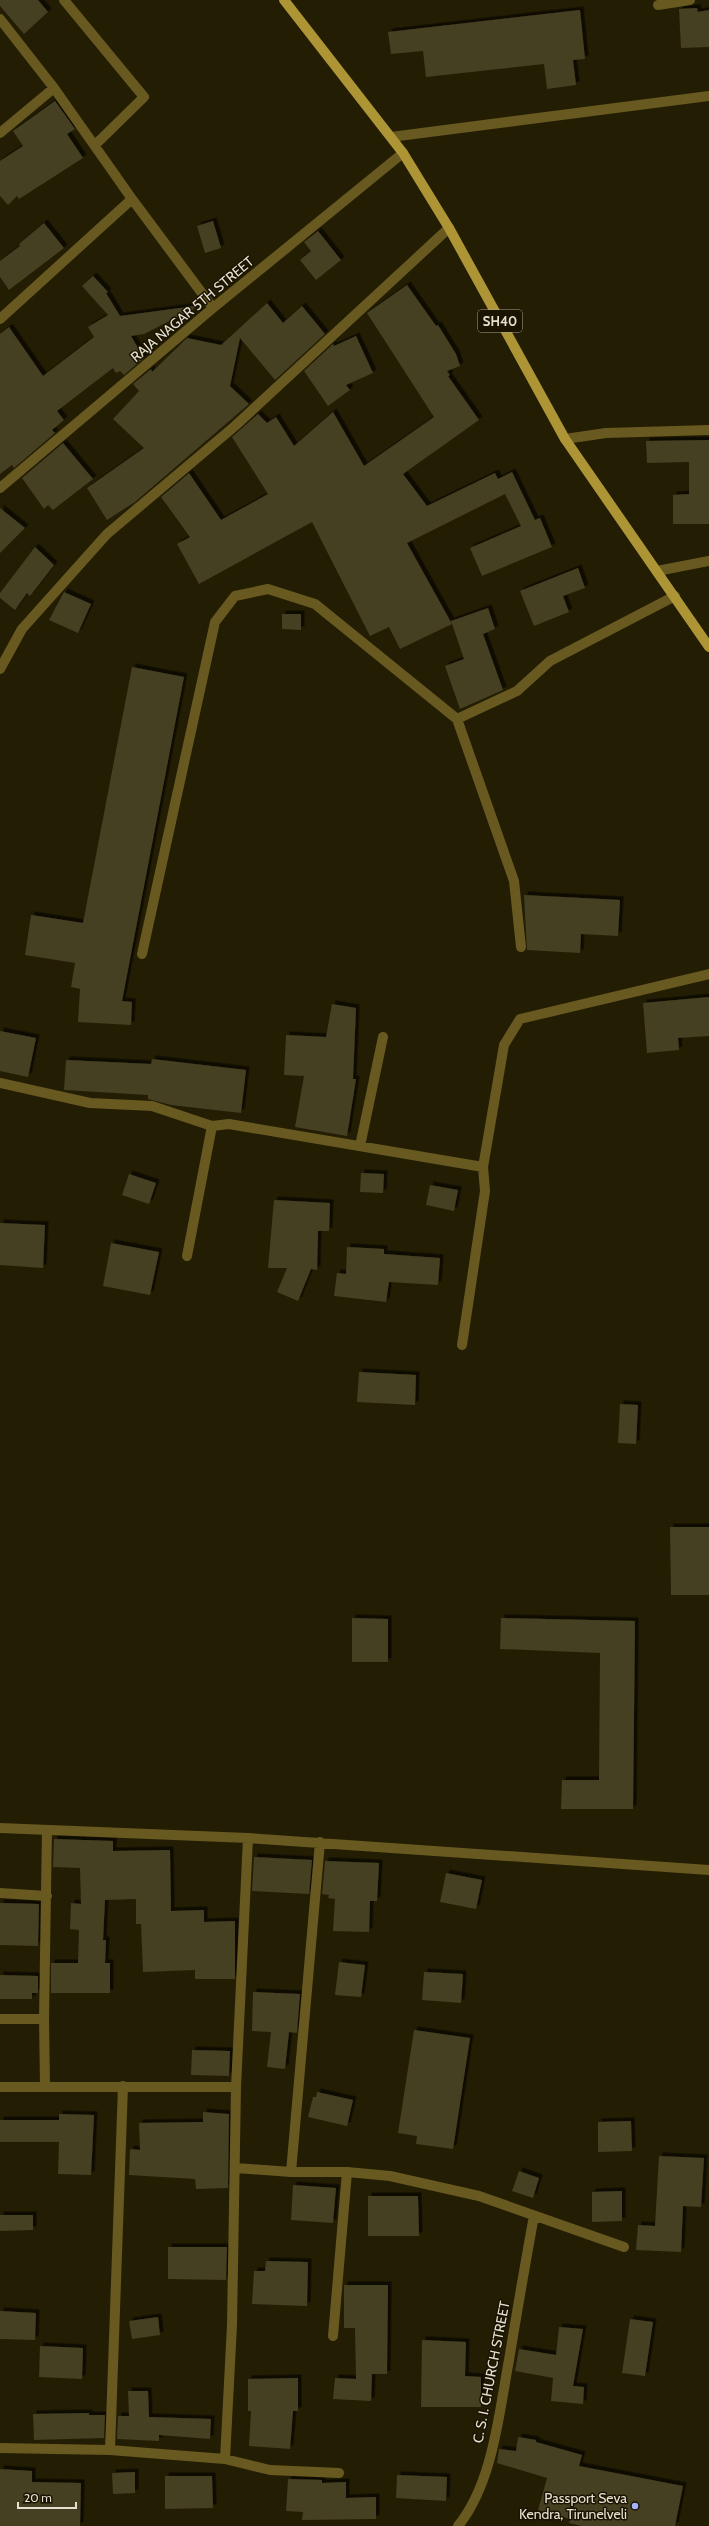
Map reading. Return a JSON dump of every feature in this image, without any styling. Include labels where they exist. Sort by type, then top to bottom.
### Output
[{"type":"main road","name":"SH40","points":[[284,0],[403,153],[449,228],[565,439],[709,647]]},
{"type":"street","points":[[64,0],[144,97],[95,145]]},
{"type":"street","points":[[658,5],[690,0]]},
{"type":"street","points":[[0,19],[54,88],[132,199],[214,308]]},
{"type":"street","points":[[0,133],[54,88]]},
{"type":"street","points":[[391,137],[709,96]]},
{"type":"street","name":"RAJA NAGAR 5TH STREET","points":[[0,488],[214,308],[403,153]]},
{"type":"street","points":[[0,319],[132,199]]},
{"type":"street","points":[[0,669],[22,629],[107,534],[235,426],[449,228]]},
{"type":"street","points":[[565,439],[606,433],[709,430]]},
{"type":"street","points":[[657,571],[709,560]]},
{"type":"street","points":[[142,954],[215,622],[235,596],[268,589],[315,604],[457,719],[514,881],[521,947]]},
{"type":"street","points":[[457,719],[517,691],[550,661],[675,596]]},
{"type":"street","points":[[462,1345],[485,1191],[483,1167],[504,1045],[520,1019],[709,974]]},
{"type":"street","points":[[360,1146],[383,1038]]},
{"type":"street","points":[[0,1083],[90,1103],[152,1106],[212,1126],[229,1124],[483,1167]]},
{"type":"street","points":[[187,1256],[212,1126]]},
{"type":"street","points":[[0,1828],[320,1842],[709,1870]]},
{"type":"street","points":[[45,2086],[44,2019],[47,1830]]},
{"type":"street","points":[[225,2459],[236,2168],[236,2086],[248,1838]]},
{"type":"street","points":[[291,2172],[320,1842]]},
{"type":"street","points":[[0,1893],[47,1896]]},
{"type":"street","points":[[0,2019],[44,2019]]},
{"type":"street","points":[[110,2450],[123,2086]]},
{"type":"street","points":[[0,2087],[236,2086]]},
{"type":"street","points":[[236,2168],[291,2172],[347,2172],[390,2176],[479,2196],[624,2247]]},
{"type":"street","points":[[333,2336],[347,2172]]},
{"type":"street","name":"C. S. I. CHURCH STREET","points":[[458,2526],[474,2503],[497,2427],[534,2216]]},
{"type":"street","points":[[0,2448],[110,2450],[225,2459],[270,2470],[340,2473]]},
{"type":"building","points":[[0,0],[38,0],[48,12],[24,34],[0,6]]},
{"type":"building","points":[[697,8],[698,12],[709,10],[709,47],[681,48],[679,9]]},
{"type":"building","points":[[580,10],[585,59],[573,60],[576,85],[547,89],[544,64],[426,77],[423,51],[391,54],[388,32]]},
{"type":"building","points":[[55,101],[75,129],[67,134],[83,158],[19,199],[17,196],[8,205],[0,196],[0,161],[23,146],[13,131]]},
{"type":"building","points":[[213,221],[221,248],[205,253],[197,226]]},
{"type":"building","points":[[44,223],[64,248],[9,290],[0,277],[0,261],[20,246],[19,244]]},
{"type":"building","points":[[318,231],[341,260],[316,280],[300,260],[311,251],[304,242]]},
{"type":"building","points":[[93,276],[108,292],[106,293],[120,316],[195,306],[195,308],[144,334],[131,336],[144,358],[124,375],[120,371],[116,373],[113,368],[57,411],[64,420],[52,430],[55,433],[14,468],[12,465],[0,474],[0,334],[9,327],[43,376],[94,337],[88,327],[108,315],[82,286]]},
{"type":"building","points":[[407,285],[436,326],[438,325],[456,354],[460,366],[447,371],[450,375],[448,376],[479,420],[403,474],[427,506],[495,473],[498,479],[512,472],[535,520],[540,518],[552,547],[482,576],[470,548],[521,526],[505,494],[407,543],[452,624],[400,649],[389,627],[370,636],[312,522],[199,584],[177,544],[190,537],[161,497],[189,473],[221,520],[268,494],[232,437],[258,414],[267,423],[276,417],[294,446],[333,412],[364,466],[434,417],[367,313]]},
{"type":"building","points":[[267,303],[283,323],[302,306],[325,334],[275,380],[240,338],[230,386],[249,404],[135,502],[107,520],[87,488],[144,448],[113,419],[139,391],[133,384],[151,369],[152,372],[187,338],[221,345]]},
{"type":"building","points":[[356,336],[373,373],[346,385],[350,390],[328,406],[304,371],[333,344],[334,346]]},
{"type":"building","points":[[709,440],[709,524],[673,524],[673,495],[689,494],[689,462],[647,463],[646,441]]},
{"type":"building","points":[[63,443],[93,479],[53,510],[48,505],[44,509],[22,478]]},
{"type":"building","points":[[0,508],[25,528],[0,553]]},
{"type":"building","points":[[35,547],[54,565],[30,596],[27,593],[15,610],[0,598],[0,593]]},
{"type":"building","points":[[578,568],[585,588],[563,596],[569,612],[534,626],[520,591]]},
{"type":"building","points":[[64,592],[91,604],[78,633],[49,620]]},
{"type":"building","points":[[488,608],[495,629],[483,634],[503,690],[460,709],[445,666],[464,659],[451,621]]},
{"type":"building","points":[[282,614],[301,614],[301,630],[282,629]]},
{"type":"building","points":[[132,667],[184,677],[122,1001],[132,1002],[131,1025],[78,1022],[80,989],[71,987],[75,963],[25,955],[31,915],[83,923]]},
{"type":"building","points":[[524,895],[620,900],[618,936],[581,934],[580,953],[527,950]]},
{"type":"building","points":[[709,997],[709,1036],[678,1038],[679,1050],[647,1053],[643,1003]]},
{"type":"building","points":[[332,1004],[356,1008],[353,1079],[356,1079],[347,1136],[295,1127],[304,1076],[284,1075],[286,1035],[326,1037]]},
{"type":"building","points":[[0,1031],[36,1038],[28,1077],[0,1071]]},
{"type":"building","points":[[152,1059],[246,1070],[241,1113],[171,1105],[148,1099],[148,1095],[64,1090],[66,1060],[151,1064]]},
{"type":"building","points":[[361,1173],[384,1174],[383,1193],[360,1192]]},
{"type":"building","points":[[129,1174],[156,1183],[149,1204],[122,1195]]},
{"type":"building","points":[[430,1185],[458,1190],[454,1211],[426,1205]]},
{"type":"building","points":[[274,1200],[330,1203],[329,1231],[318,1231],[317,1270],[311,1269],[298,1301],[277,1292],[287,1268],[268,1268]]},
{"type":"building","points":[[0,1223],[45,1225],[43,1268],[0,1265]]},
{"type":"building","points":[[111,1243],[159,1252],[150,1295],[103,1286]]},
{"type":"building","points":[[347,1247],[384,1249],[384,1254],[440,1258],[438,1285],[389,1282],[386,1302],[334,1296],[337,1273],[346,1274]]},
{"type":"building","points":[[359,1372],[416,1375],[415,1405],[357,1402]]},
{"type":"building","points":[[620,1404],[638,1405],[636,1444],[618,1443]]},
{"type":"building","points":[[670,1527],[709,1527],[709,1595],[671,1595]]},
{"type":"building","points":[[352,1618],[388,1619],[388,1662],[352,1662]]},
{"type":"building","points":[[501,1618],[635,1621],[633,1809],[561,1809],[562,1780],[599,1780],[600,1653],[500,1649]]},
{"type":"building","points":[[54,1839],[113,1841],[113,1851],[170,1850],[171,1911],[204,1910],[204,1922],[235,1921],[235,1979],[195,1979],[195,1970],[143,1972],[141,1924],[136,1924],[136,1899],[105,1900],[103,1940],[106,1940],[105,1963],[110,1963],[110,1993],[51,1993],[51,1963],[78,1963],[79,1930],[70,1929],[71,1903],[81,1904],[80,1868],[53,1867]]},
{"type":"building","points":[[254,1857],[312,1860],[309,1894],[252,1891]]},
{"type":"building","points":[[325,1861],[379,1863],[377,1901],[370,1901],[369,1932],[333,1931],[335,1899],[328,1898],[329,1895],[322,1894]]},
{"type":"building","points":[[446,1873],[482,1880],[476,1909],[440,1902]]},
{"type":"building","points":[[0,1903],[39,1904],[38,1946],[0,1945]]},
{"type":"building","points":[[339,1962],[365,1965],[361,1997],[335,1995]]},
{"type":"building","points":[[424,1972],[463,1974],[461,2003],[422,2000]]},
{"type":"building","points":[[0,1975],[38,1976],[38,1993],[32,1993],[32,1999],[0,1999]]},
{"type":"building","points":[[253,1992],[300,1994],[297,2033],[289,2032],[285,2069],[267,2067],[271,2032],[252,2031]]},
{"type":"building","points":[[414,2030],[470,2038],[453,2149],[416,2144],[417,2136],[398,2133]]},
{"type":"building","points":[[192,2050],[230,2051],[229,2076],[191,2075]]},
{"type":"building","points":[[317,2092],[353,2100],[347,2126],[308,2117],[313,2097],[316,2097]]},
{"type":"building","points":[[203,2112],[229,2114],[228,2188],[196,2189],[195,2179],[129,2175],[130,2149],[140,2150],[139,2123],[203,2122]]},
{"type":"building","points":[[59,2114],[94,2115],[91,2175],[58,2174],[59,2142],[0,2142],[0,2120],[59,2120]]},
{"type":"building","points":[[631,2121],[632,2151],[598,2152],[598,2122]]},
{"type":"building","points":[[659,2156],[704,2158],[701,2207],[683,2206],[681,2252],[636,2250],[638,2225],[655,2226]]},
{"type":"building","points":[[519,2171],[539,2178],[533,2198],[512,2191]]},
{"type":"building","points":[[293,2185],[336,2188],[333,2223],[291,2220]]},
{"type":"building","points":[[622,2191],[622,2221],[592,2222],[592,2192]]},
{"type":"building","points":[[368,2196],[418,2196],[419,2236],[368,2236]]},
{"type":"building","points":[[0,2215],[33,2215],[33,2230],[0,2231]]},
{"type":"building","points":[[168,2247],[227,2247],[226,2280],[168,2279]]},
{"type":"building","points":[[266,2261],[308,2262],[307,2306],[252,2304],[254,2271],[265,2271]]},
{"type":"building","points":[[344,2285],[388,2285],[387,2374],[372,2374],[371,2401],[333,2399],[335,2378],[356,2379],[355,2328],[344,2328]]},
{"type":"building","points":[[0,2311],[36,2313],[35,2340],[0,2339]]},
{"type":"building","points":[[158,2317],[160,2335],[132,2339],[129,2321]]},
{"type":"building","points":[[630,2319],[653,2322],[645,2376],[622,2373]]},
{"type":"building","points":[[559,2327],[583,2329],[573,2386],[584,2387],[583,2404],[551,2401],[553,2378],[515,2371],[519,2349],[556,2355]]},
{"type":"building","points":[[422,2340],[466,2342],[465,2376],[481,2377],[481,2407],[421,2407]]},
{"type":"building","points":[[40,2346],[83,2348],[82,2379],[39,2377]]},
{"type":"building","points":[[298,2378],[298,2411],[293,2411],[290,2449],[249,2446],[251,2411],[248,2411],[248,2379]]},
{"type":"building","points":[[128,2391],[148,2391],[149,2417],[211,2419],[210,2439],[159,2435],[159,2441],[117,2439],[118,2416],[129,2416]]},
{"type":"building","points":[[89,2413],[89,2415],[105,2415],[104,2438],[34,2440],[33,2414]]},
{"type":"building","points":[[518,2437],[536,2440],[536,2442],[582,2455],[579,2466],[683,2486],[675,2526],[582,2526],[569,2523],[570,2519],[538,2510],[547,2478],[497,2463],[499,2449],[516,2451]]},
{"type":"building","points":[[0,2469],[32,2471],[32,2482],[81,2483],[80,2526],[0,2526]]},
{"type":"building","points":[[135,2472],[135,2493],[113,2494],[112,2473]]},
{"type":"building","points":[[397,2475],[447,2477],[446,2501],[396,2498]]},
{"type":"building","points":[[165,2476],[212,2476],[213,2508],[165,2509]]},
{"type":"building","points":[[288,2479],[322,2480],[322,2483],[346,2482],[346,2498],[376,2497],[376,2519],[302,2520],[303,2512],[286,2511]]},
{"type":"place","name":"Passport Seva Kendra, Tirunelveli","points":[[635,2506]]}]
